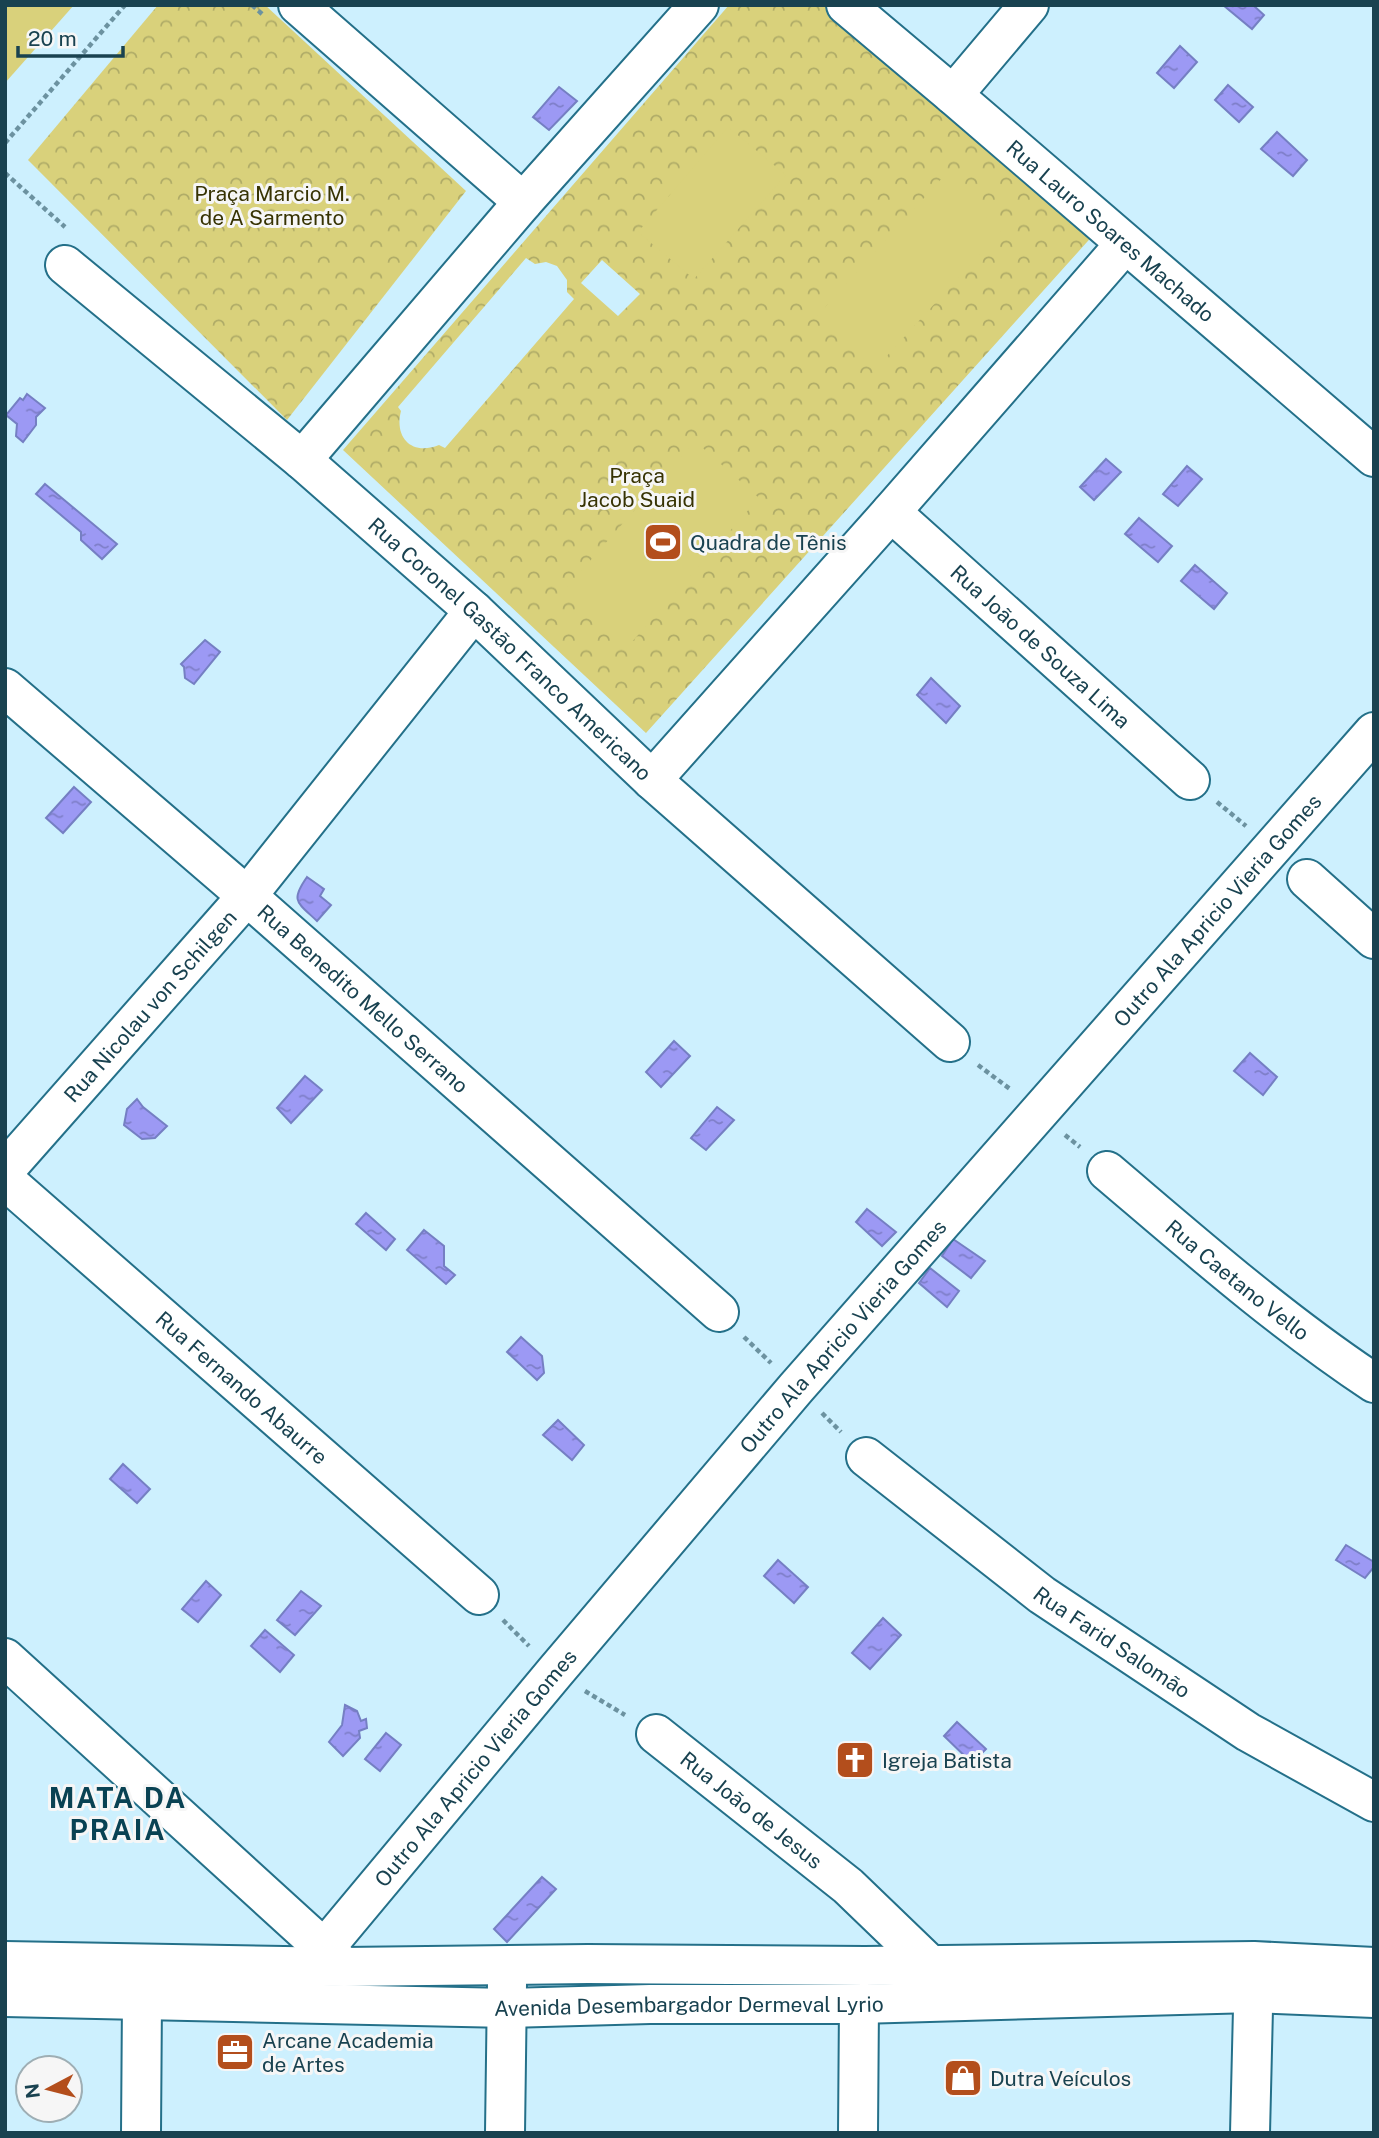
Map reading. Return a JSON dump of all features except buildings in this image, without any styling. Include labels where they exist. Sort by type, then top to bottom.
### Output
[{"type":"street","points":[[302,460],[523,202],[699,5]]},
{"type":"street","name":"Rua Lauro Soares Machado","points":[[846,5],[1374,457]]},
{"type":"street","points":[[953,94],[1029,5]]},
{"type":"street","points":[[280,10],[523,202]]},
{"type":"street","points":[[652,780],[1125,244]]},
{"type":"street","name":"Rua Coronel Gastão Franco Americano","points":[[65,265],[302,460],[474,611],[652,780],[950,1042]]},
{"type":"street","name":"Rua João de Souza Lima","points":[[891,512],[1190,780]]},
{"type":"street","name":"Rua Nicolau von Schilgen","points":[[5,1170],[247,896],[474,611]]},
{"type":"street","name":"Rua Benedito Mello Serrano","points":[[5,688],[247,896],[719,1312]]},
{"type":"street","name":"Outro Ala Apricio Vieria Gomes","points":[[334,1958],[796,1388],[1374,732]]},
{"type":"street","points":[[1307,879],[1374,939]]},
{"type":"street","name":"Rua Caetano Vello","points":[[1107,1171],[1212,1261],[1374,1383]]},
{"type":"street","name":"Rua Fernando Abaurre","points":[[5,1180],[479,1595]]},
{"type":"street","name":"Rua Farid Salomão","points":[[866,1457],[1042,1595],[1248,1732],[1374,1802]]},
{"type":"street","points":[[5,1658],[334,1958]]},
{"type":"street","name":"Rua João de Jesus","points":[[656,1734],[848,1886],[929,1964]]},
{"type":"street","points":[[848,1886],[865,1966]]},
{"type":"street","name":"Avenida Desembargador Dermeval Lyrio","points":[[5,1961],[334,1958],[513,1965],[929,1964],[1253,1977],[1374,1998]]},
{"type":"street","points":[[588,1964],[592,1986],[590,2006]]},
{"type":"street","points":[[505,2133],[508,1983],[513,1965]]},
{"type":"street","name":"Avenida Desembargador Dermeval Lyrio","points":[[5,1997],[508,2008],[859,2004],[1374,1967]]},
{"type":"street","points":[[1250,2133],[1253,1977]]},
{"type":"street","points":[[141,2133],[142,1999]]},
{"type":"street","points":[[858,2133],[859,2004]]},
{"type":"path","points":[[5,143],[125,5]]},
{"type":"path","points":[[252,5],[280,10]]},
{"type":"path","points":[[5,173],[65,228]]},
{"type":"green space","points":[[5,5],[74,5],[5,83]]},
{"type":"green space","name":"Praça Marcio M. de A Sarmento","points":[[158,5],[265,5],[466,191],[287,420],[28,160]]},
{"type":"green space","name":"Praça Jacob Suaid","points":[[729,5],[834,5],[1096,232],[646,733],[343,450]],"holes":[[[526,258],[535,264],[546,262],[557,266],[567,280],[567,292],[574,299],[445,448],[439,445],[429,448],[413,446],[403,437],[400,429],[401,411],[398,407]],[[602,260],[640,294],[618,316],[581,283]]]},
{"type":"green space","points":[[728,127],[786,175],[694,279],[638,232]]},
{"type":"green space","points":[[943,177],[1001,231],[875,369],[817,316]]},
{"type":"green space","name":"Quadra de Tênis","points":[[695,441],[759,498],[631,643],[567,587]]},
{"type":"water","points":[[1223,5],[1253,5],[1264,15],[1252,29]]},
{"type":"water","points":[[1180,46],[1197,62],[1174,88],[1157,73]]},
{"type":"water","points":[[1228,85],[1253,107],[1239,122],[1215,100]]},
{"type":"water","points":[[559,87],[577,101],[549,130],[533,117]]},
{"type":"water","points":[[1277,132],[1307,160],[1293,176],[1261,149]]},
{"type":"water","points":[[27,394],[45,408],[36,417],[36,425],[23,442],[16,436],[17,424],[6,415],[20,398],[23,400]]},
{"type":"water","points":[[1106,459],[1121,472],[1094,500],[1080,487]]},
{"type":"water","points":[[1187,466],[1202,479],[1178,506],[1163,494]]},
{"type":"water","points":[[45,484],[117,544],[102,559],[81,540],[81,532],[36,494]]},
{"type":"water","points":[[1139,518],[1172,546],[1158,562],[1125,534]]},
{"type":"water","points":[[1195,565],[1227,593],[1214,609],[1181,581]]},
{"type":"water","points":[[205,640],[220,652],[194,684],[185,678],[181,664]]},
{"type":"water","points":[[931,678],[960,706],[946,723],[917,695]]},
{"type":"water","points":[[74,787],[91,802],[63,833],[46,818]]},
{"type":"water","points":[[307,877],[324,889],[320,896],[331,905],[317,921],[298,901],[297,896]]},
{"type":"water","points":[[674,1041],[690,1056],[661,1087],[646,1072]]},
{"type":"water","points":[[1250,1053],[1277,1077],[1263,1095],[1234,1071]]},
{"type":"water","points":[[305,1076],[322,1090],[291,1123],[277,1108]]},
{"type":"water","points":[[137,1099],[167,1126],[155,1138],[142,1139],[124,1125],[127,1109]]},
{"type":"water","points":[[717,1107],[734,1120],[706,1150],[691,1138]]},
{"type":"water","points":[[867,1209],[896,1232],[882,1246],[856,1222]]},
{"type":"water","points":[[366,1213],[395,1239],[386,1250],[356,1224]]},
{"type":"water","points":[[424,1230],[444,1246],[444,1266],[455,1275],[446,1284],[407,1250]]},
{"type":"water","points":[[953,1239],[985,1261],[971,1278],[942,1256]]},
{"type":"water","points":[[930,1268],[959,1291],[947,1307],[919,1283]]},
{"type":"water","points":[[521,1337],[542,1356],[544,1373],[537,1380],[507,1352]]},
{"type":"water","points":[[558,1420],[584,1445],[572,1460],[543,1435]]},
{"type":"water","points":[[123,1464],[150,1489],[137,1503],[110,1479]]},
{"type":"water","points":[[1346,1545],[1374,1562],[1374,1567],[1365,1578],[1336,1560]]},
{"type":"water","points":[[778,1560],[808,1587],[794,1603],[764,1576]]},
{"type":"water","points":[[206,1581],[221,1595],[198,1622],[182,1609]]},
{"type":"water","points":[[301,1591],[321,1606],[295,1635],[277,1620]]},
{"type":"water","points":[[883,1618],[901,1635],[870,1669],[852,1653]]},
{"type":"water","points":[[265,1630],[294,1655],[280,1672],[251,1646]]},
{"type":"water","points":[[345,1705],[357,1711],[361,1721],[366,1719],[367,1728],[359,1731],[360,1738],[343,1756],[329,1742],[342,1725]]},
{"type":"water","points":[[957,1722],[986,1749],[972,1763],[944,1736]]},
{"type":"water","points":[[386,1733],[401,1745],[380,1771],[365,1759]]},
{"type":"water","points":[[542,1877],[556,1889],[507,1942],[494,1929]]},
{"type":"place","name":"Quadra de Tênis","points":[[663,542]]},
{"type":"place","name":"Igreja Batista","points":[[855,1760]]},
{"type":"place","name":"Arcane Academia de Artes","points":[[235,2052]]},
{"type":"place","name":"Dutra Veículos","points":[[963,2078]]},
{"type":"district","name":"MATA DA PRAIA","points":[[118,1813]]}]
